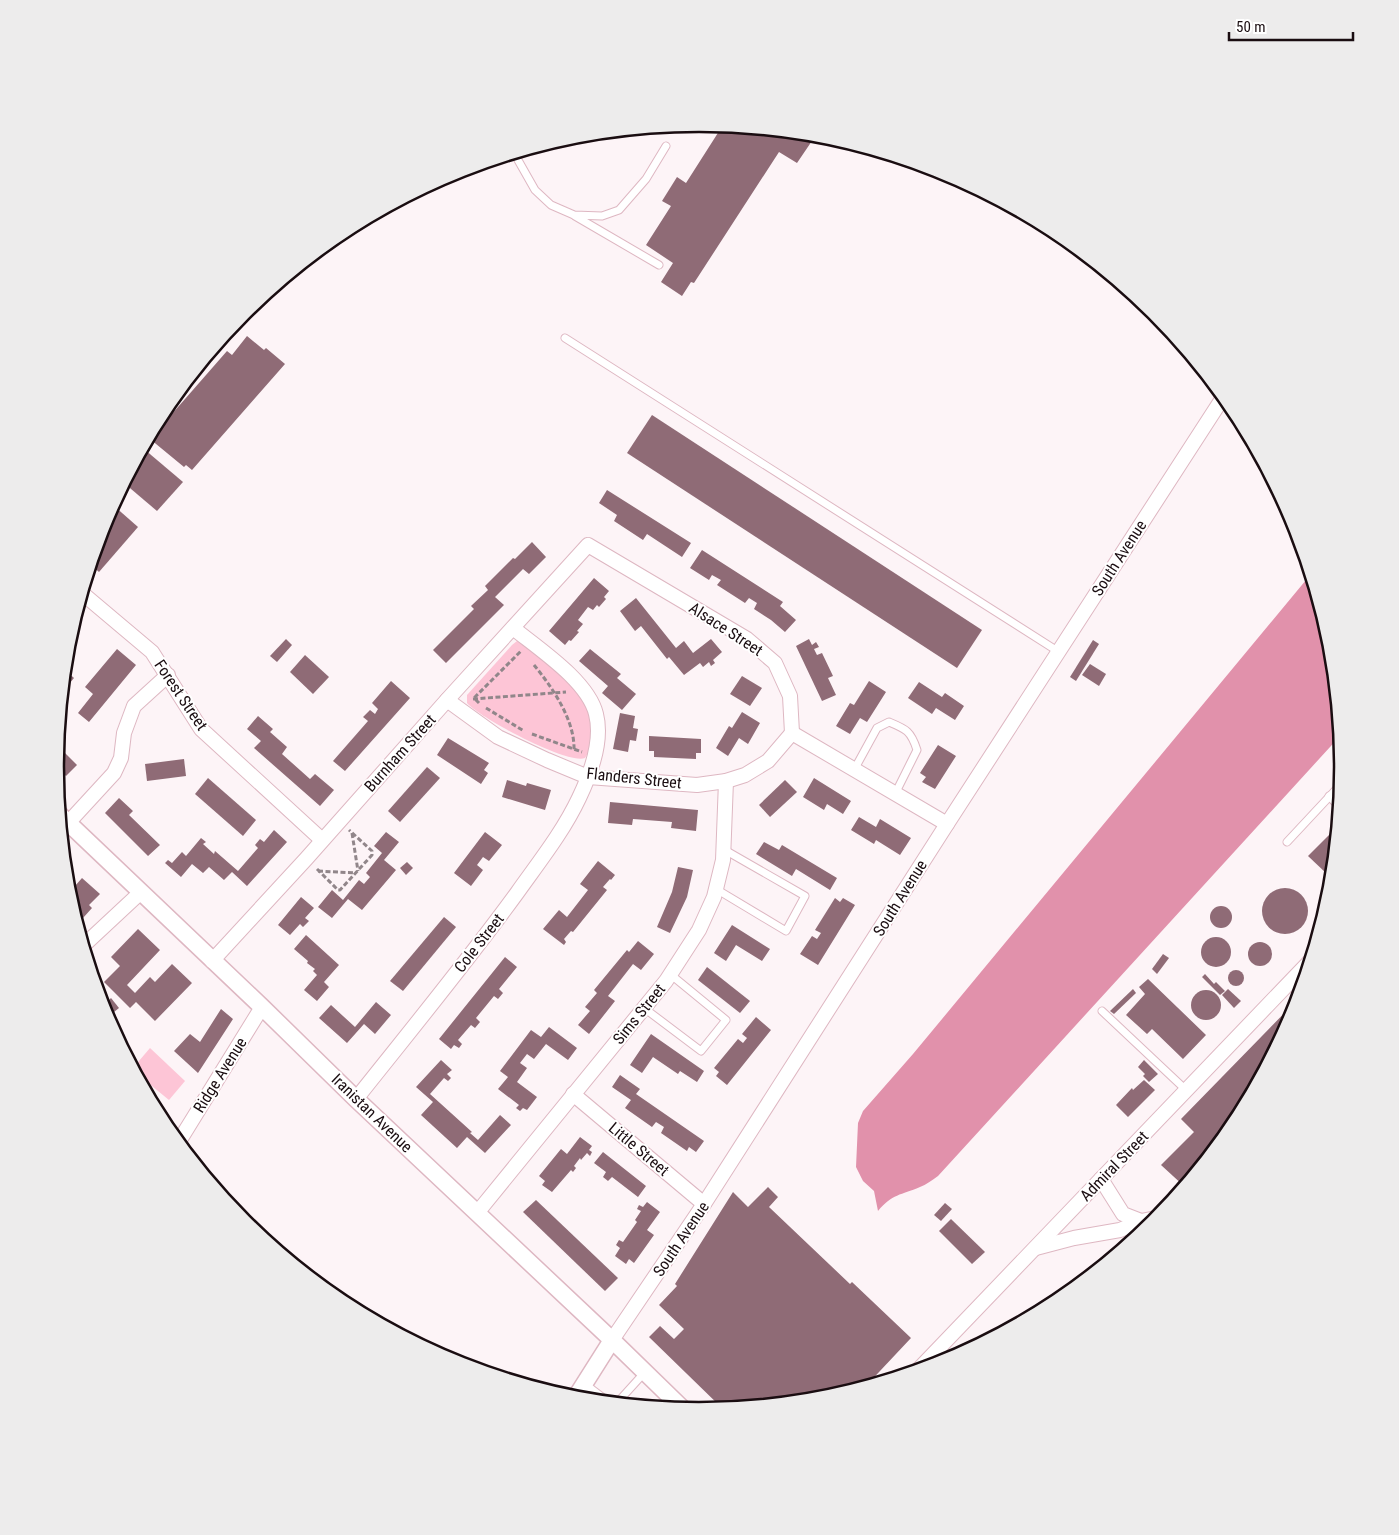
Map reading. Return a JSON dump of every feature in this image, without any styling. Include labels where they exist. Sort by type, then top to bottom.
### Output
[{"type":"street","name":"South Avenue","points":[[579,1392],[704,1204],[1220,402]]},
{"type":"street","name":"Burnham Street","points":[[212,960],[306,859],[339,820],[588,545]]},
{"type":"street","name":"Alsace Street","points":[[588,545],[747,639],[775,663],[790,696],[792,733]]},
{"type":"street","name":"Forest Street","points":[[87,597],[152,652],[201,729],[322,840]]},
{"type":"street","name":"Cole Street","points":[[356,1099],[492,928],[537,866],[564,827],[588,777],[597,742],[598,724],[595,712],[584,691],[570,675],[526,650],[510,631]]},
{"type":"street","points":[[66,817],[114,773],[121,758],[124,733],[134,706],[168,675]]},
{"type":"street","name":"Flanders Street","points":[[447,700],[498,737],[588,777],[697,785],[726,781],[746,774],[768,761],[792,733]]},
{"type":"street","points":[[792,733],[947,824]]},
{"type":"street","name":"Sims Street","points":[[477,1213],[644,1008],[670,974],[699,930],[716,889],[723,860],[726,781]]},
{"type":"street","name":"Iranistan Avenue","points":[[66,821],[676,1402]]},
{"type":"street","points":[[88,941],[141,892]]},
{"type":"street","name":"Admiral Street","points":[[926,1362],[1303,968]]},
{"type":"street","name":"Ridge Avenue","points":[[182,1136],[262,1008]]},
{"type":"street","name":"Little Street","points":[[573,1094],[704,1204]]},
{"type":"street","points":[[1101,1179],[1123,1214],[1141,1221]]},
{"type":"street","points":[[1035,1248],[1074,1238],[1120,1230],[1146,1220]]},
{"type":"lane","points":[[574,215],[602,216],[619,210],[646,179],[666,146]]},
{"type":"lane","points":[[517,159],[535,190],[551,205],[574,215],[659,265]]},
{"type":"lane","points":[[565,338],[1059,652]]},
{"type":"lane","points":[[854,770],[877,728],[889,722],[908,730],[914,738],[918,750],[895,794]]},
{"type":"lane","points":[[1287,842],[1334,791]]},
{"type":"lane","points":[[1329,796],[1334,802]]},
{"type":"lane","points":[[716,889],[786,931],[805,896],[723,848]]},
{"type":"lane","points":[[644,1008],[701,1051],[726,1020],[670,974]]},
{"type":"lane","points":[[1102,1011],[1186,1090]]},
{"type":"lane","points":[[621,1398],[645,1372]]},
{"type":"lane","points":[[584,1384],[599,1395]]},
{"type":"path","points":[[474,698],[526,650],[510,631]]},
{"type":"path","points":[[529,659],[553,693],[571,727],[574,737],[574,750]]},
{"type":"path","points":[[447,700],[584,691]]},
{"type":"path","points":[[474,698],[488,709],[526,732],[594,756]]},
{"type":"path","points":[[306,859],[339,890],[357,872],[373,852],[339,820]]},
{"type":"path","points":[[352,833],[357,872]]},
{"type":"path","points":[[317,871],[357,872]]},
{"type":"shaded area","points":[[1307,579],[1323,643],[1330,685],[1334,742],[938,1176],[922,1186],[892,1198],[878,1211],[874,1191],[863,1181],[856,1167],[858,1123],[863,1111],[913,1054]]},
{"type":"shaded area","points":[[517,641],[523,642],[580,694],[589,711],[592,734],[585,758],[575,758],[543,748],[488,719],[467,703],[467,695]]},
{"type":"shaded area","points":[[150,1048],[185,1081],[169,1100],[148,1082],[137,1063]]},
{"type":"building","points":[[718,132],[782,137],[811,142],[797,163],[779,152],[694,283],[691,282],[682,296],[661,282],[673,263],[646,245],[671,206],[662,201],[677,177],[686,183]]},
{"type":"building","points":[[247,336],[264,350],[266,348],[285,364],[192,470],[186,465],[184,467],[154,442],[169,417],[227,351],[232,355]]},
{"type":"building","points":[[652,415],[982,630],[957,668],[627,453]]},
{"type":"building","points":[[148,452],[183,482],[157,511],[129,487]]},
{"type":"building","points":[[607,490],[691,543],[682,557],[647,534],[643,540],[614,521],[617,515],[599,503]]},
{"type":"building","points":[[118,510],[138,527],[99,572],[95,569],[97,563]]},
{"type":"building","points":[[532,542],[546,557],[529,574],[523,569],[495,597],[504,605],[446,663],[433,650],[474,609],[471,606],[488,590],[485,586]]},
{"type":"building","points":[[702,550],[783,602],[780,606],[796,620],[785,632],[754,609],[757,603],[749,598],[745,603],[717,585],[721,580],[712,575],[709,580],[690,568]]},
{"type":"building","points":[[594,578],[609,591],[604,597],[606,599],[599,607],[597,605],[593,610],[588,607],[578,620],[583,624],[577,631],[579,632],[565,645],[549,631]]},
{"type":"building","points":[[636,598],[676,648],[684,641],[693,653],[711,639],[722,652],[713,660],[715,663],[711,666],[709,662],[703,667],[700,663],[684,675],[669,657],[667,659],[641,626],[635,631],[620,611]]},
{"type":"building","points":[[286,639],[292,645],[277,662],[270,656]]},
{"type":"building","points":[[809,639],[812,645],[816,642],[819,647],[814,649],[817,655],[822,653],[833,676],[828,678],[836,695],[822,701],[796,646]]},
{"type":"building","points":[[1093,640],[1099,644],[1076,681],[1070,677]]},
{"type":"building","points":[[117,649],[136,665],[89,722],[78,713],[93,694],[85,687]]},
{"type":"building","points":[[590,649],[621,674],[617,678],[636,694],[622,710],[602,693],[608,686],[579,661]]},
{"type":"building","points":[[305,655],[329,677],[313,694],[290,672]]},
{"type":"building","points":[[1090,664],[1106,674],[1099,686],[1082,675]]},
{"type":"building","points":[[71,675],[74,678],[69,684]]},
{"type":"building","points":[[742,676],[762,688],[750,706],[730,694]]},
{"type":"building","points":[[391,681],[410,698],[345,771],[333,761],[368,721],[363,717],[370,710],[375,714],[378,709],[372,703]]},
{"type":"building","points":[[869,681],[886,692],[867,722],[860,718],[850,734],[836,726],[850,703],[854,705]]},
{"type":"building","points":[[919,682],[942,697],[945,693],[964,706],[955,720],[936,708],[932,714],[908,698]]},
{"type":"building","points":[[742,712],[760,723],[748,744],[739,738],[728,756],[716,748],[729,726],[732,728]]},
{"type":"building","points":[[620,713],[635,716],[633,728],[638,729],[636,741],[630,740],[628,752],[613,749]]},
{"type":"building","points":[[258,716],[273,729],[270,732],[287,747],[282,754],[310,779],[315,774],[334,790],[320,806],[254,748],[261,741],[247,729]]},
{"type":"building","points":[[649,736],[701,739],[701,753],[696,753],[696,759],[654,757],[654,751],[649,751]]},
{"type":"building","points":[[448,738],[489,763],[484,770],[488,773],[481,784],[437,755]]},
{"type":"building","points":[[938,745],[956,756],[935,789],[922,782],[926,777],[920,773]]},
{"type":"building","points":[[64,752],[77,765],[66,776],[64,774]]},
{"type":"building","points":[[184,759],[186,776],[147,781],[145,764]]},
{"type":"building","points":[[427,767],[440,778],[400,822],[388,811]]},
{"type":"building","points":[[208,778],[256,820],[243,836],[195,794]]},
{"type":"building","points":[[814,778],[851,801],[843,814],[827,804],[824,810],[803,797]]},
{"type":"building","points":[[507,780],[526,786],[527,783],[551,790],[545,810],[502,797]]},
{"type":"building","points":[[785,780],[797,792],[770,817],[759,805]]},
{"type":"building","points":[[119,798],[133,811],[129,815],[160,845],[148,856],[105,813]]},
{"type":"building","points":[[610,802],[698,810],[696,831],[671,828],[672,822],[633,819],[632,825],[608,823]]},
{"type":"building","points":[[859,817],[876,827],[880,819],[911,838],[900,855],[876,840],[874,844],[851,830]]},
{"type":"building","points":[[274,830],[287,842],[247,886],[232,872],[224,880],[209,867],[203,873],[192,864],[181,877],[165,863],[168,860],[172,863],[182,852],[186,856],[201,838],[206,842],[203,844],[214,854],[215,851],[238,871],[258,848],[255,845],[260,839],[264,842]]},
{"type":"building","points":[[386,832],[399,842],[384,860],[396,870],[362,910],[348,899],[332,918],[318,907],[332,890],[343,900],[359,880],[364,884],[370,877],[366,873],[382,853],[374,846]]},
{"type":"building","points":[[485,832],[502,845],[489,861],[483,857],[477,865],[483,870],[471,886],[454,873]]},
{"type":"building","points":[[1332,832],[1326,873],[1308,856]]},
{"type":"building","points":[[764,842],[779,850],[782,845],[837,878],[830,890],[796,869],[792,876],[756,854]]},
{"type":"building","points":[[598,861],[615,875],[603,887],[607,890],[573,932],[571,931],[564,939],[566,942],[564,945],[543,929],[559,910],[567,917],[588,890],[580,884]]},
{"type":"building","points":[[407,862],[413,868],[406,875],[400,868]]},
{"type":"building","points":[[678,867],[693,870],[687,897],[670,933],[657,927],[672,892]]},
{"type":"building","points":[[82,878],[100,894],[89,905],[92,908],[83,918],[82,917],[75,886]]},
{"type":"building","points":[[1285,888],[1298,892],[1304,898],[1308,911],[1304,924],[1298,930],[1285,934],[1272,930],[1266,924],[1262,911],[1266,898],[1272,892]]},
{"type":"building","points":[[301,897],[314,908],[305,918],[309,921],[303,927],[300,924],[290,935],[278,925]]},
{"type":"building","points":[[835,898],[840,902],[843,898],[855,905],[818,965],[800,954],[812,936],[817,939],[821,933],[815,930]]},
{"type":"building","points":[[1221,906],[1229,909],[1232,917],[1229,925],[1221,928],[1213,925],[1210,917],[1213,909]]},
{"type":"building","points":[[444,917],[456,927],[403,991],[390,981]]},
{"type":"building","points":[[732,925],[770,949],[762,961],[736,945],[726,961],[714,953]]},
{"type":"building","points":[[138,929],[160,950],[127,985],[135,993],[150,977],[155,982],[172,964],[192,983],[155,1021],[136,1002],[130,1008],[104,982],[120,966],[111,957]]},
{"type":"building","points":[[306,935],[339,965],[324,982],[329,987],[317,1001],[304,990],[317,975],[313,971],[315,969],[294,949]]},
{"type":"building","points":[[1216,937],[1227,941],[1231,952],[1227,963],[1216,967],[1205,963],[1201,952],[1205,941]]},
{"type":"building","points":[[638,941],[654,954],[641,970],[633,964],[608,996],[615,1001],[589,1034],[578,1025],[590,1011],[585,1007],[597,993],[594,990],[627,950],[629,952]]},
{"type":"building","points":[[1260,942],[1268,946],[1272,954],[1268,962],[1260,966],[1252,962],[1248,954],[1252,946]]},
{"type":"building","points":[[1163,954],[1169,958],[1157,974],[1152,969]]},
{"type":"building","points":[[505,957],[517,967],[499,989],[503,993],[498,999],[494,996],[476,1018],[480,1022],[475,1028],[471,1025],[458,1040],[462,1044],[459,1048],[454,1045],[451,1049],[439,1039]]},
{"type":"building","points":[[707,967],[750,1001],[740,1013],[698,980]]},
{"type":"building","points":[[1236,970],[1244,978],[1236,986],[1228,978]]},
{"type":"building","points":[[1205,974],[1214,984],[1216,982],[1225,991],[1220,995],[1202,977]]},
{"type":"building","points":[[1148,979],[1206,1035],[1183,1059],[1152,1029],[1147,1034],[1126,1015],[1145,994],[1139,987]]},
{"type":"building","points":[[1133,989],[1136,993],[1114,1014],[1110,1011]]},
{"type":"building","points":[[1228,989],[1241,1001],[1234,1008],[1222,995]]},
{"type":"building","points":[[1206,990],[1217,994],[1221,1005],[1217,1016],[1206,1020],[1195,1016],[1191,1005],[1195,994]]},
{"type":"building","points":[[111,998],[119,1008],[114,1012],[108,1001]]},
{"type":"building","points":[[376,1002],[391,1015],[375,1034],[364,1024],[347,1043],[319,1018],[331,1005],[355,1027]]},
{"type":"building","points":[[221,1009],[233,1019],[198,1073],[174,1051],[190,1034],[200,1042]]},
{"type":"building","points":[[1287,1010],[1270,1049],[1228,1121],[1204,1155],[1180,1183],[1161,1165],[1194,1132],[1181,1119]]},
{"type":"building","points":[[756,1017],[771,1030],[727,1085],[716,1076],[719,1072],[714,1068],[738,1039],[743,1043],[747,1038],[742,1034]]},
{"type":"building","points":[[549,1027],[577,1048],[568,1060],[546,1044],[534,1059],[527,1054],[520,1063],[527,1068],[517,1082],[537,1097],[527,1110],[523,1108],[520,1111],[516,1108],[519,1105],[498,1089],[508,1077],[500,1071],[531,1030],[541,1037]]},
{"type":"building","points":[[651,1034],[704,1071],[697,1082],[680,1071],[678,1074],[653,1057],[642,1073],[630,1065]]},
{"type":"building","points":[[441,1060],[452,1070],[447,1074],[451,1078],[448,1081],[444,1078],[430,1094],[472,1132],[470,1133],[478,1140],[500,1115],[511,1125],[485,1153],[467,1137],[457,1148],[421,1115],[433,1102],[416,1087]]},
{"type":"building","points":[[1144,1060],[1158,1074],[1149,1082],[1143,1076],[1145,1074],[1138,1067]]},
{"type":"building","points":[[620,1075],[640,1089],[636,1094],[704,1141],[696,1152],[689,1147],[687,1151],[661,1133],[664,1127],[656,1122],[652,1127],[625,1108],[631,1100],[612,1087]]},
{"type":"building","points":[[1144,1080],[1155,1090],[1128,1117],[1116,1105],[1132,1088],[1133,1090]]},
{"type":"building","points":[[580,1137],[592,1146],[589,1150],[592,1152],[590,1156],[587,1153],[581,1160],[580,1158],[574,1166],[576,1168],[573,1172],[571,1170],[552,1192],[542,1185],[545,1181],[539,1176],[561,1149],[567,1154]]},
{"type":"building","points":[[603,1152],[646,1186],[638,1197],[612,1177],[608,1181],[603,1177],[606,1172],[594,1163]]},
{"type":"building","points":[[768,1187],[778,1197],[769,1207],[850,1284],[852,1282],[911,1338],[872,1380],[824,1391],[782,1398],[716,1403],[649,1337],[660,1326],[674,1339],[684,1329],[659,1305],[677,1286],[675,1284],[733,1192],[748,1207]]},
{"type":"building","points":[[536,1200],[618,1278],[605,1291],[523,1212]]},
{"type":"building","points":[[647,1202],[660,1212],[647,1230],[654,1235],[634,1263],[629,1259],[626,1264],[615,1256],[620,1248],[616,1245],[619,1240],[623,1242],[637,1222],[635,1220],[641,1211],[637,1209],[639,1205],[643,1207]]},
{"type":"building","points":[[945,1203],[952,1209],[941,1221],[934,1215]]},
{"type":"building","points":[[951,1219],[985,1252],[972,1264],[939,1231]]}]
